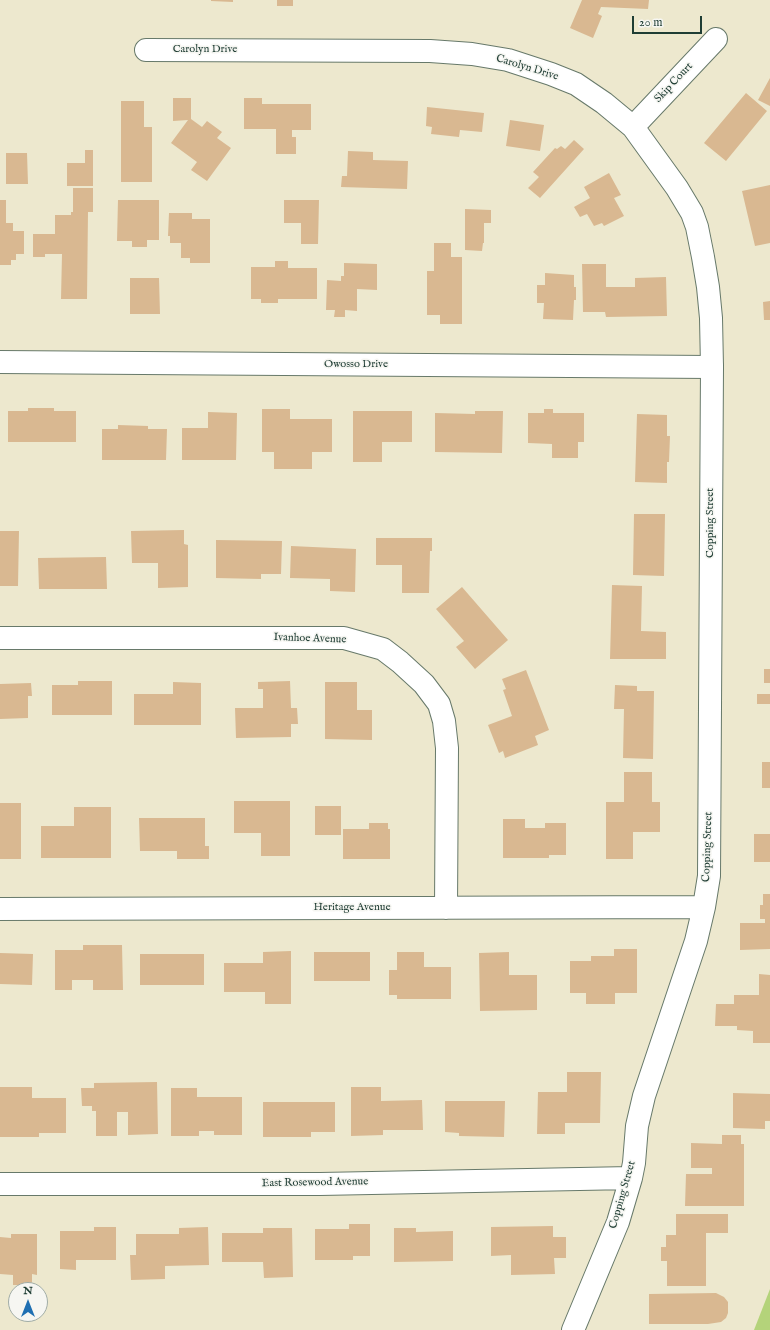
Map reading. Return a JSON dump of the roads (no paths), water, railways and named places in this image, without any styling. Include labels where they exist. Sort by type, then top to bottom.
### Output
[{"type":"street","name":"Skip Court","points":[[633,127],[716,40]]},
{"type":"street","name":"Carolyn Drive","points":[[146,50],[430,51],[472,54],[508,60],[576,84],[604,103],[633,127],[677,188],[692,213],[704,257],[708,287],[711,318],[712,367]]},
{"type":"street","name":"Owosso Drive","points":[[0,362],[712,367]]},
{"type":"street","name":"Copping Street","points":[[573,1330],[618,1222],[631,1178],[634,1163],[637,1126],[644,1096],[696,942],[709,876],[712,367]]},
{"type":"street","name":"Ivanhoe Avenue","points":[[0,638],[344,638],[382,649],[400,662],[424,684],[438,704],[444,721],[447,748],[446,908]]},
{"type":"street","name":"Heritage Avenue","points":[[0,909],[704,907]]},
{"type":"street","name":"East Rosewood Avenue","points":[[0,1184],[320,1184],[631,1178]]}]
